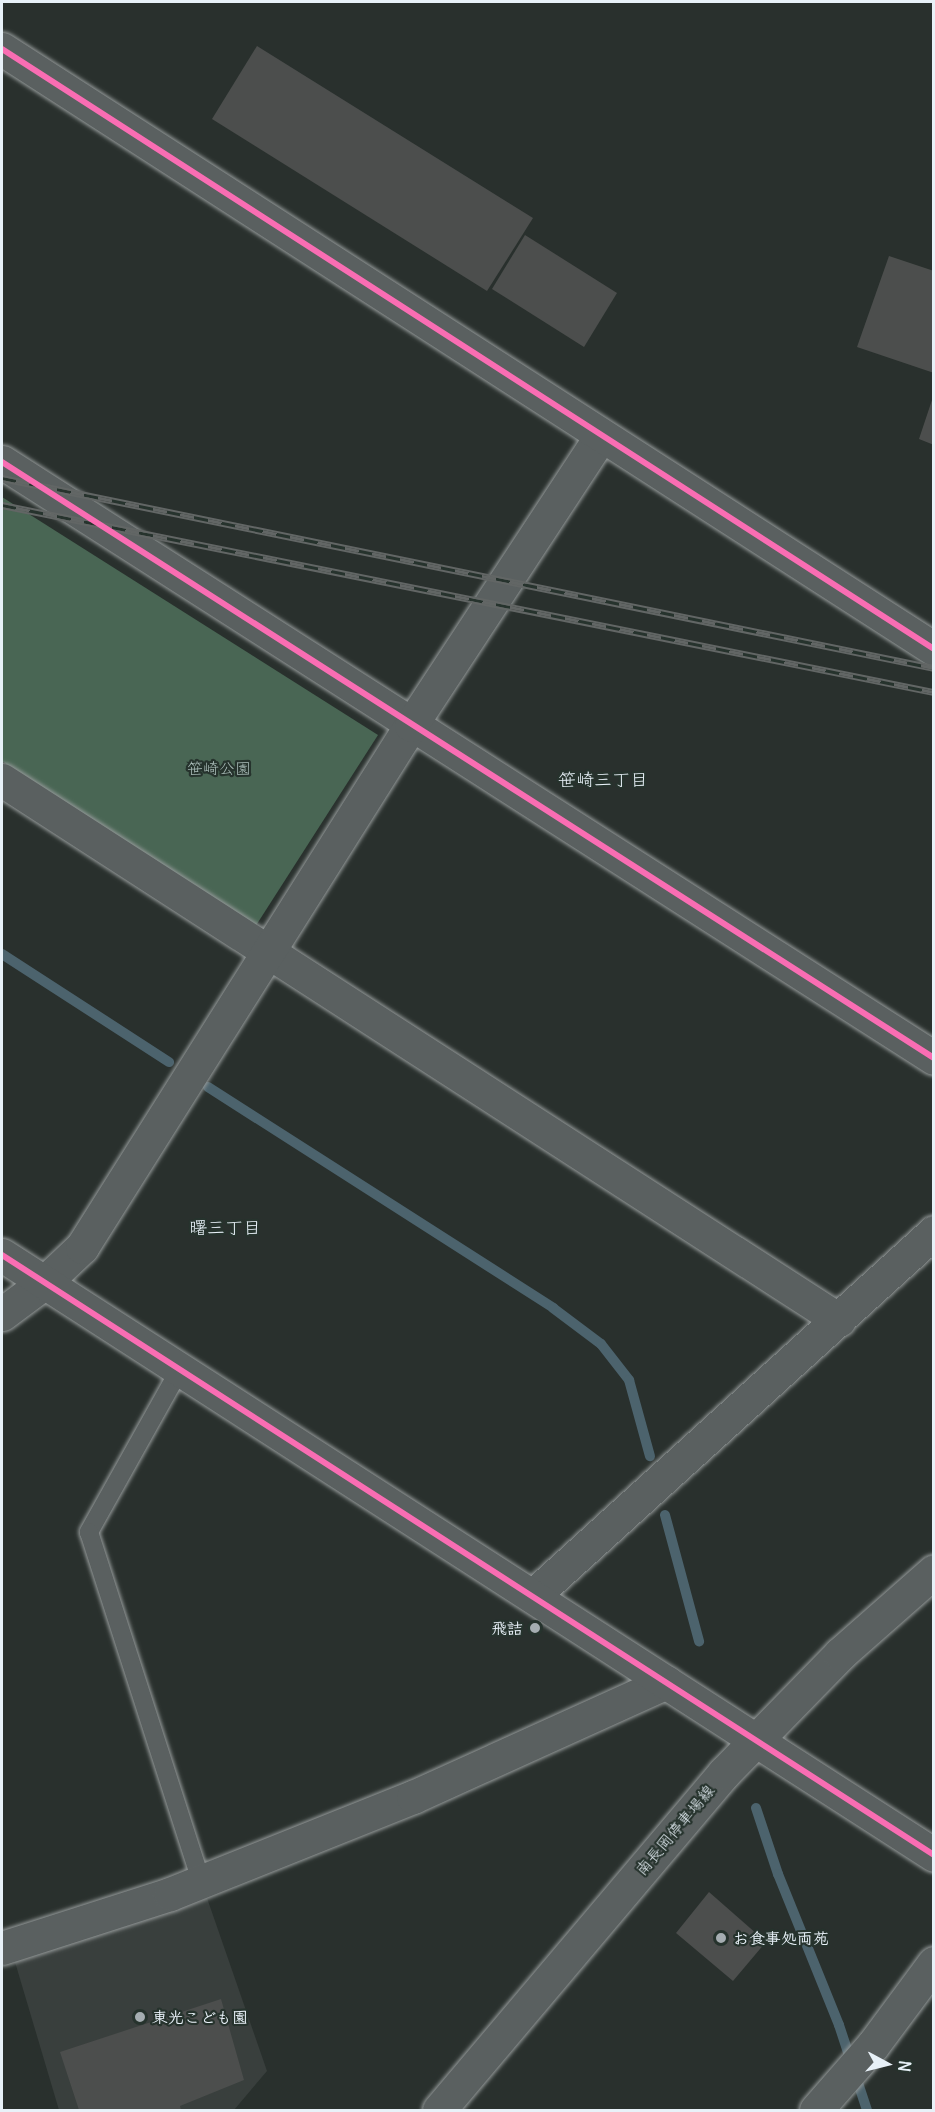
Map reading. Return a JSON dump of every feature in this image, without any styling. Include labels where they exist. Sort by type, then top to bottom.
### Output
[{"type":"street","points":[[2,49],[933,650]]},
{"type":"street","points":[[2,1314],[45,1282],[82,1248],[411,725],[600,437]]},
{"type":"street","points":[[2,462],[933,1058]]},
{"type":"street","points":[[2,780],[839,1320]]},
{"type":"street","points":[[534,1595],[839,1320],[933,1232]]},
{"type":"street","points":[[2,1255],[534,1595],[933,1855]]},
{"type":"street","name":"南長岡停車場線","points":[[439,2110],[698,1801],[755,1740],[930,1579]]},
{"type":"street","points":[[2,1948],[201,1881],[491,1763],[666,1682]]},
{"type":"street","points":[[816,2110],[873,2044],[933,1964]]},
{"type":"lane","points":[[180,1369],[89,1532],[201,1881]]},
{"type":"shaded area","name":"東光こども園","points":[[207,1898],[267,2071],[234,2110],[59,2110],[15,1962]]},
{"type":"green space","name":"笹崎公園","points":[[2,497],[378,735],[255,927],[2,761]]},
{"type":"building","points":[[257,46],[533,218],[487,291],[212,119]]},
{"type":"building","points":[[525,235],[617,293],[584,347],[492,289]]},
{"type":"building","points":[[889,256],[934,271],[934,373],[857,347]]},
{"type":"building","points":[[934,397],[934,445],[919,439]]},
{"type":"building","name":"お食事処両苑","points":[[709,1892],[766,1942],[733,1981],[676,1933]]},
{"type":"building","name":"東光こども園","points":[[221,1999],[244,2080],[180,2106],[181,2110],[79,2110],[60,2052]]},
{"type":"waterway","points":[[2,954],[169,1062]]},
{"type":"waterway","points":[[208,1087],[553,1308],[601,1344],[629,1380],[650,1456]]},
{"type":"waterway","points":[[665,1515],[699,1641]]},
{"type":"waterway","points":[[756,1808],[778,1874],[839,2025],[867,2110]]},
{"type":"railway","points":[[2,478],[934,668]]},
{"type":"railway","points":[[2,505],[934,692]]},
{"type":"cycle path","points":[[2,49],[934,649]]},
{"type":"cycle path","points":[[2,462],[934,1058]]},
{"type":"cycle path","points":[[2,1255],[934,1855]]},
{"type":"place","name":"飛詰","points":[[535,1628]]},
{"type":"place","name":"お食事処両苑","points":[[721,1938]]},
{"type":"place","name":"東光こども園","points":[[140,2017]]},
{"type":"district","name":"笹崎三丁目","points":[[603,780]]},
{"type":"district","name":"曙三丁目","points":[[225,1228]]}]
